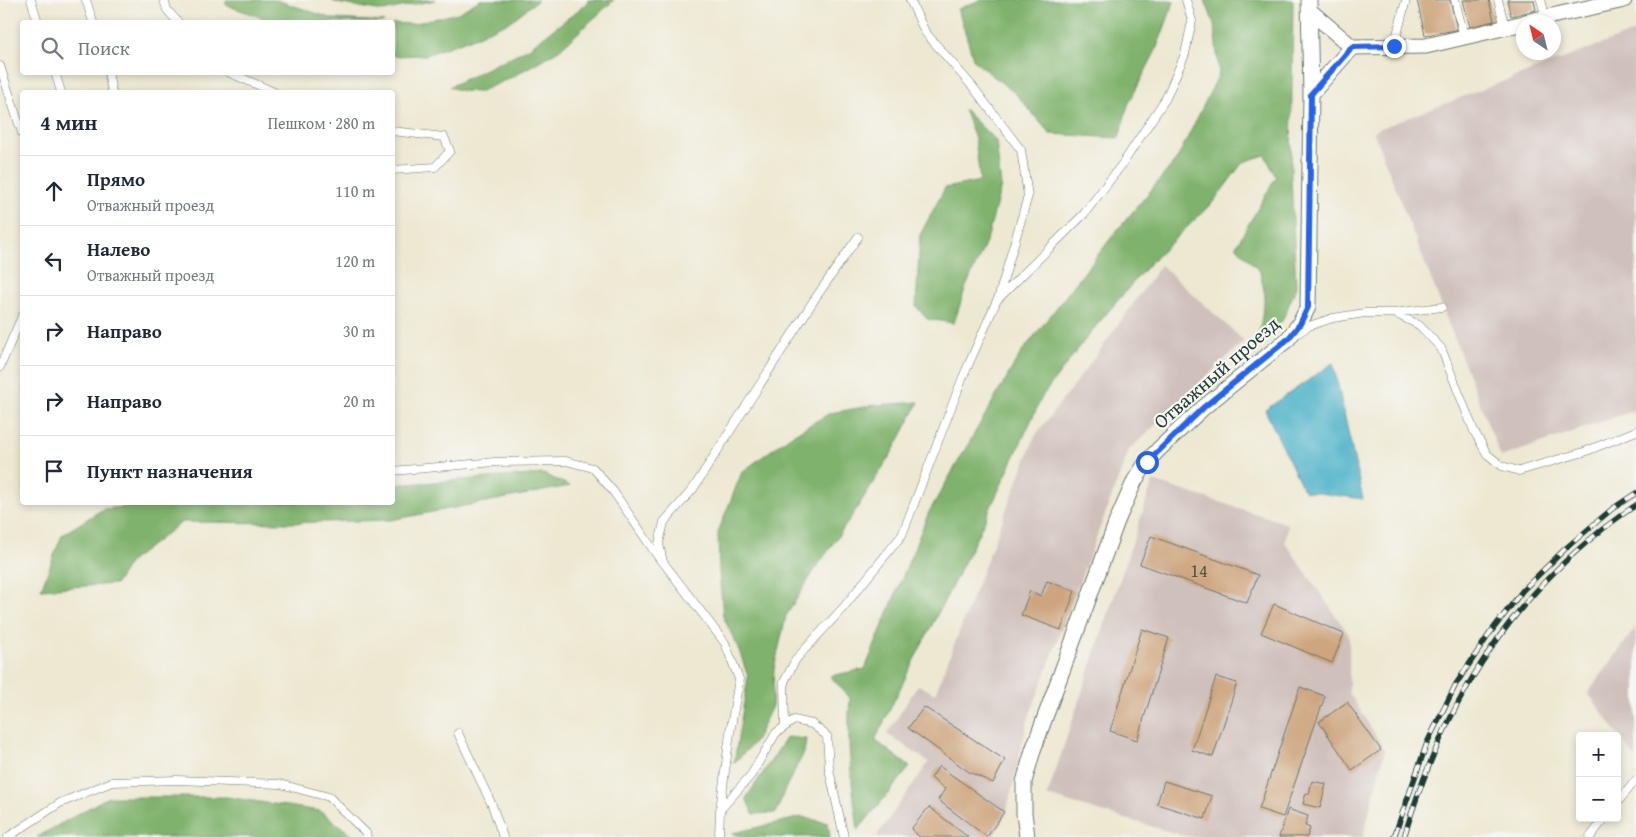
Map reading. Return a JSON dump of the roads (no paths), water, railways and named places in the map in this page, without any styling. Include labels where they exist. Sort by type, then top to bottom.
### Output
[{"type":"street","points":[[1554,15],[1583,4],[1624,0]]},
{"type":"street","points":[[1310,5],[1352,47],[1426,46],[1516,25]]},
{"type":"street","name":"Отважный проезд","points":[[1027,837],[1024,813],[1024,782],[1033,750],[1116,521],[1135,480],[1158,450],[1204,407],[1288,339],[1300,324],[1308,307],[1311,94],[1310,5]]},
{"type":"street","points":[[1311,94],[1352,47]]},
{"type":"lane","points":[[31,0],[37,20]]},
{"type":"lane","points":[[86,0],[92,20]]},
{"type":"lane","points":[[164,0],[167,10],[176,20]]},
{"type":"lane","points":[[785,726],[784,682],[796,659],[842,609],[902,535],[963,377],[997,300],[1028,196],[1021,150],[973,87],[925,32],[910,0]]},
{"type":"lane","points":[[997,300],[1084,214],[1123,163],[1166,98],[1185,54],[1192,21],[1186,0]]},
{"type":"lane","points":[[1394,46],[1406,0]]},
{"type":"lane","points":[[1455,0],[1464,37]]},
{"type":"lane","points":[[1498,0],[1504,27]]},
{"type":"lane","points":[[1541,0],[1545,15]]},
{"type":"lane","points":[[0,66],[20,127]]},
{"type":"lane","points":[[56,75],[60,90]]},
{"type":"lane","points":[[109,75],[112,90]]},
{"type":"lane","points":[[235,75],[269,90]]},
{"type":"lane","points":[[395,132],[444,137],[450,151],[435,168],[395,170]]},
{"type":"lane","points":[[662,562],[660,544],[664,522],[693,489],[814,300],[858,237]]},
{"type":"lane","points":[[1288,339],[1310,326],[1333,318],[1364,313],[1394,313],[1442,307]]},
{"type":"lane","points":[[1394,313],[1419,325],[1440,348],[1474,431],[1487,454],[1502,466],[1519,471],[1584,452],[1636,431]]},
{"type":"lane","points":[[0,367],[20,321]]},
{"type":"lane","points":[[395,471],[495,462],[566,461],[594,468],[614,491],[662,562],[725,643],[739,679],[720,810],[719,837]]},
{"type":"lane","points":[[720,810],[751,775],[776,733],[794,720],[812,724],[827,736],[829,769],[844,837]]},
{"type":"lane","points":[[458,733],[492,805],[504,837]]},
{"type":"lane","points":[[8,837],[60,803],[112,782],[177,780],[280,784],[329,797],[366,833],[367,837]]},
{"type":"lane","points":[[1621,798],[1636,780]]},
{"type":"lane","points":[[1590,837],[1602,822]]},
{"type":"water","points":[[1333,363],[1363,499],[1304,491],[1265,410]]},
{"type":"railway","points":[[1394,837],[1427,743],[1456,684],[1490,633],[1523,590],[1566,548],[1612,509],[1636,493]]},
{"type":"railway","points":[[1404,837],[1421,787],[1441,739],[1464,693],[1490,650],[1520,610],[1554,572],[1593,537],[1636,505]]}]
